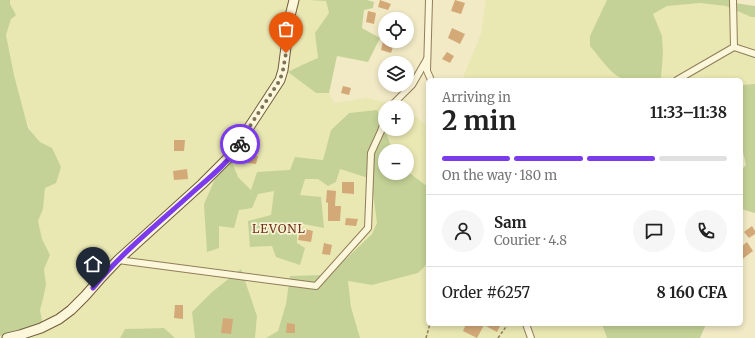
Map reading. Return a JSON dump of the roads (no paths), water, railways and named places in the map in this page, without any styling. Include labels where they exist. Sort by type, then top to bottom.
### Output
[{"type":"street","points":[[7,338],[41,328],[59,319],[71,310],[118,260],[202,184],[237,149],[246,132],[280,80],[294,0]]},
{"type":"street","points":[[429,0],[427,71],[430,78]]},
{"type":"street","points":[[733,0],[734,47]]},
{"type":"street","points":[[680,78],[734,47],[755,54]]},
{"type":"street","points":[[397,100],[412,85],[428,58]]},
{"type":"street","points":[[118,260],[316,286],[368,228],[370,153],[378,136]]},
{"type":"street","points":[[527,326],[531,338]]},
{"type":"district","name":"LEVONL","points":[[279,228]]}]
